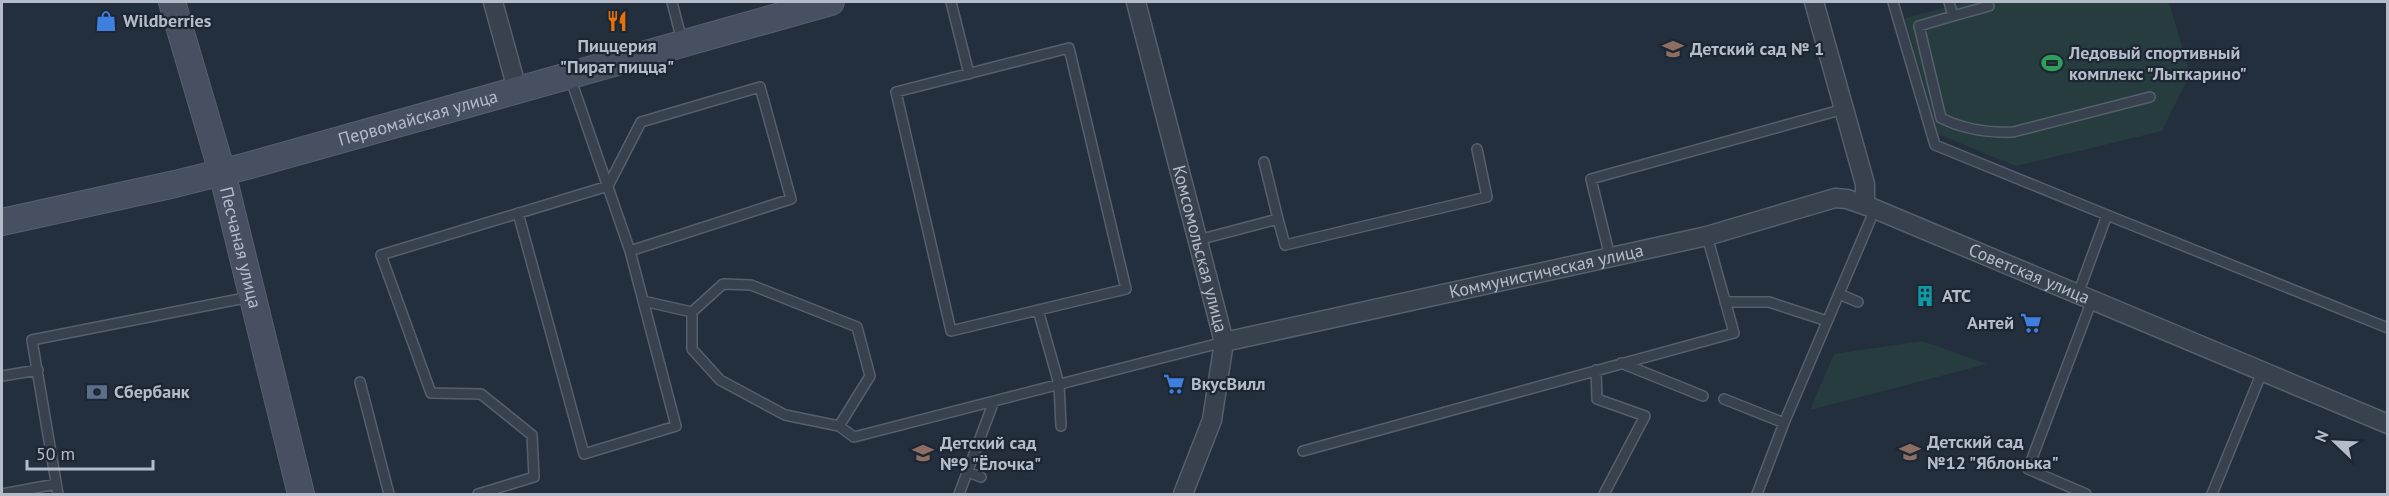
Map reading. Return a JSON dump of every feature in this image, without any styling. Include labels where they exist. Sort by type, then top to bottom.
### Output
[{"type":"street","name":"Песчаная улица","points":[[172,2],[222,172],[301,495]]},
{"type":"street","points":[[493,2],[517,89]]},
{"type":"street","name":"Первомайская улица","points":[[2,222],[222,172],[831,2]]},
{"type":"street","name":"Комсомольская улица","points":[[1136,2],[1224,342],[1212,420],[1183,495]]},
{"type":"street","points":[[1814,2],[1870,207]]},
{"type":"street","name":"Коммунистическая улица","points":[[1224,342],[1707,236],[1835,198],[1847,199],[1870,207]]},
{"type":"street","name":"Советская улица","points":[[1870,207],[2388,424]]},
{"type":"lane","points":[[672,2],[683,43]]},
{"type":"lane","points":[[951,2],[969,74]]},
{"type":"lane","points":[[1893,2],[1935,145],[2388,328]]},
{"type":"lane","points":[[1949,2],[1953,16]]},
{"type":"lane","points":[[1989,6],[1918,26],[1941,118],[1960,127],[1997,133],[2013,132],[2150,97]]},
{"type":"lane","points":[[1069,48],[1126,290],[951,331],[896,92],[969,74],[1069,48]]},
{"type":"lane","points":[[519,213],[584,454],[676,426],[630,251],[570,75]]},
{"type":"lane","points":[[478,495],[534,477],[532,435],[481,393],[431,393],[381,255],[608,186],[641,122],[760,87],[791,200],[630,251]]},
{"type":"lane","points":[[1610,257],[1591,179],[1845,109]]},
{"type":"lane","points":[[1263,162],[1286,245],[1486,197],[1477,149]]},
{"type":"lane","points":[[1757,495],[1839,294],[1870,207]]},
{"type":"lane","points":[[2086,495],[2028,469],[2085,297],[2107,215]]},
{"type":"lane","points":[[1198,240],[1278,219]]},
{"type":"lane","points":[[1303,451],[1734,333],[1707,236]]},
{"type":"lane","points":[[839,426],[870,376],[857,327],[751,285],[723,284],[692,312],[692,350],[720,380],[785,415],[839,426],[854,437],[1224,342]]},
{"type":"lane","points":[[1839,294],[1857,302]]},
{"type":"lane","points":[[2,494],[57,489],[32,340],[252,297]]},
{"type":"lane","points":[[643,301],[692,312]]},
{"type":"lane","points":[[1725,302],[1769,302],[1827,321]]},
{"type":"lane","points":[[1038,310],[1059,384],[1061,426]]},
{"type":"lane","points":[[1621,363],[1703,396]]},
{"type":"lane","points":[[2,376],[38,370]]},
{"type":"lane","points":[[1596,370],[1597,399],[1645,416],[1604,495]]},
{"type":"lane","points":[[2212,495],[2262,372]]},
{"type":"lane","points":[[360,382],[389,495]]},
{"type":"lane","points":[[1724,399],[1785,423]]},
{"type":"lane","points":[[959,495],[994,401]]},
{"type":"lane","points":[[968,472],[981,477]]},
{"type":"green space","points":[[1967,2],[2169,2],[2190,74],[2162,131],[2016,166],[1938,134],[1905,18]]},
{"type":"green space","points":[[1922,341],[1987,364],[1810,410],[1834,354]]},
{"type":"place","name":"Wildberries","points":[[106,21]]},
{"type":"place","name":"Пиццерия \"Пират пицца\"","points":[[617,21]]},
{"type":"place","name":"Детский сад № 1","points":[[1673,49]]},
{"type":"place","name":"Ледовый спортивный комплекс \"Лыткарино\"","points":[[2052,63]]},
{"type":"place","name":"АТС","points":[[1925,296]]},
{"type":"place","name":"Антей","points":[[2031,323]]},
{"type":"place","name":"ВкусВилл","points":[[1174,384]]},
{"type":"place","name":"Сбербанк","points":[[97,392]]},
{"type":"place","name":"Детский сад №12 \"Яблонька\"","points":[[1910,452]]},
{"type":"place","name":"Детский сад №9 \"Ёлочка\"","points":[[923,453]]}]
